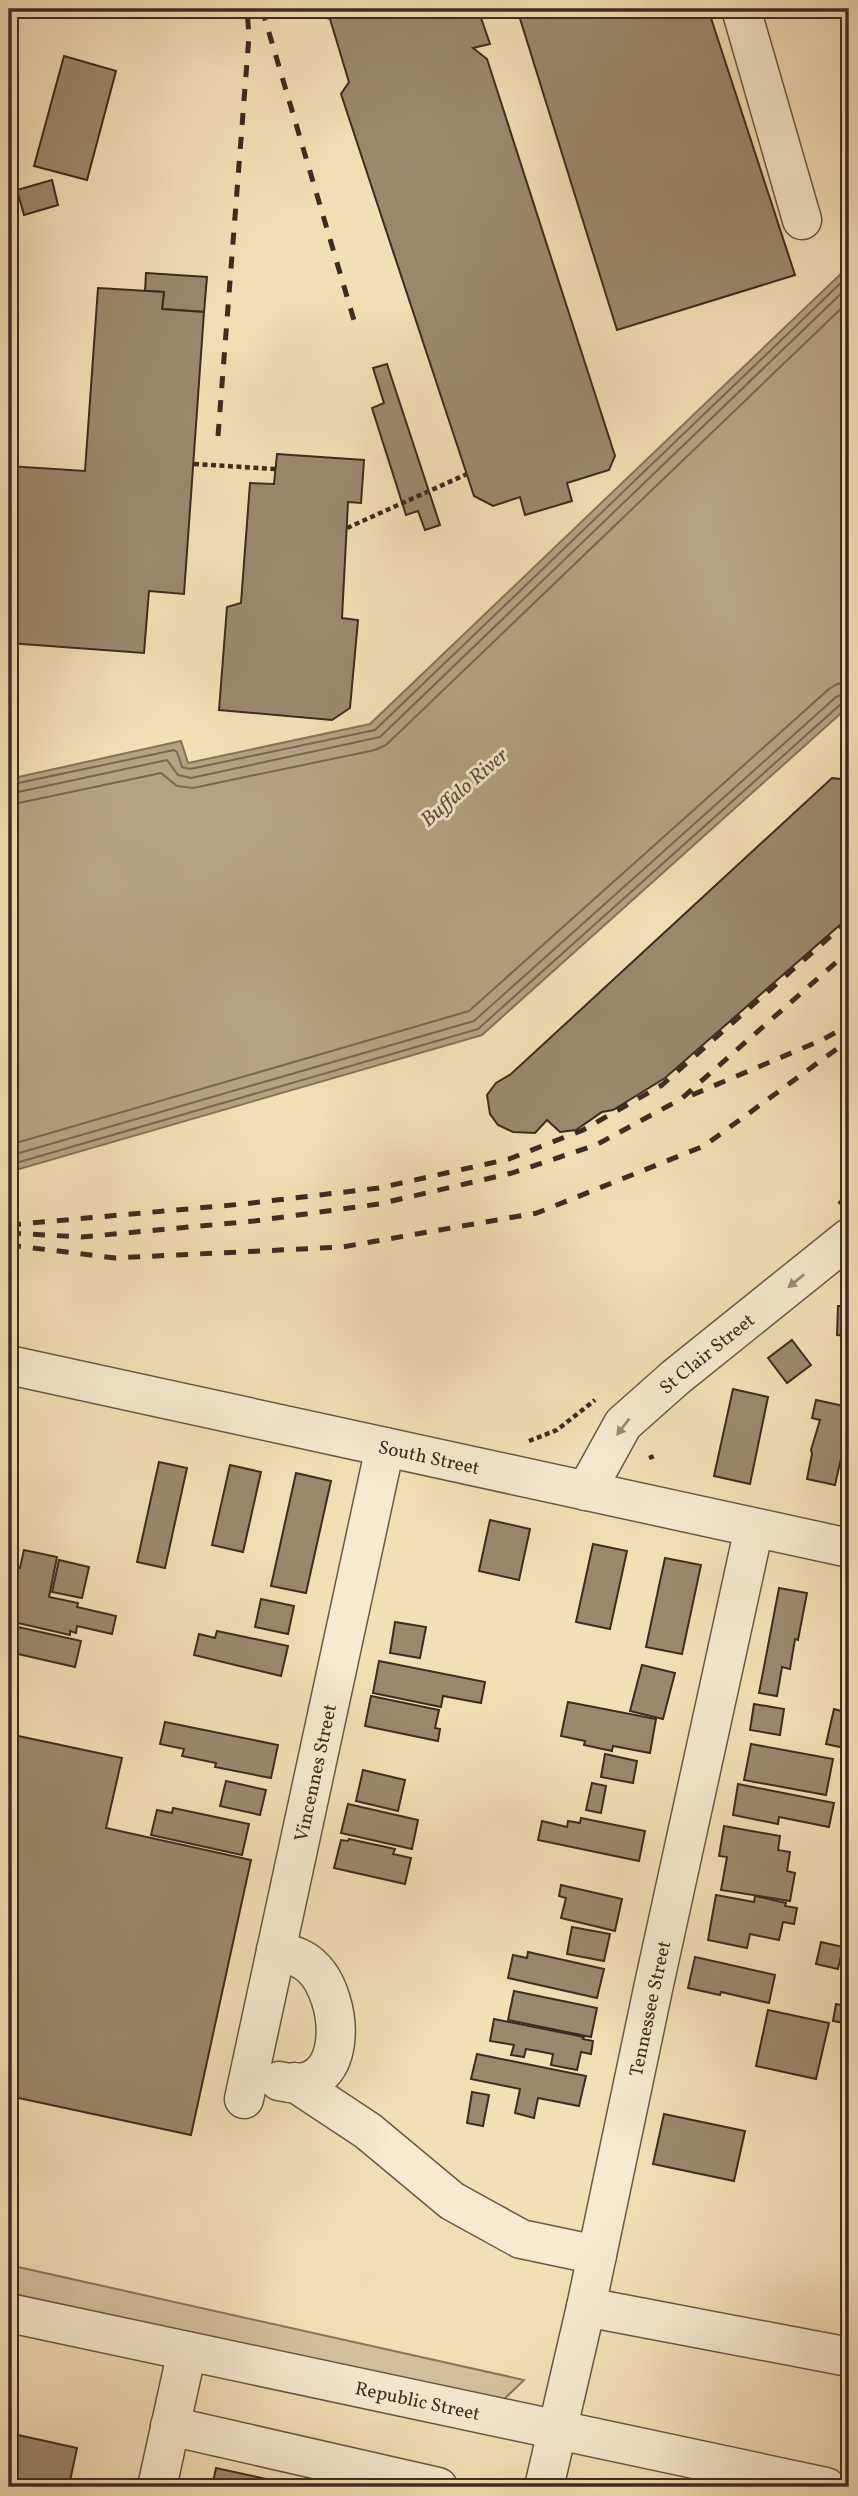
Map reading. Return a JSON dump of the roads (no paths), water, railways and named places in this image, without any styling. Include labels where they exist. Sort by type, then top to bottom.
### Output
[{"type":"street","points":[[741,9],[802,220]]},
{"type":"street","name":"St Clair Street","points":[[586,1491],[623,1424],[676,1377],[849,1238]]},
{"type":"street","name":"South Street","points":[[11,1375],[385,1447],[849,1548]]},
{"type":"street","name":"Vincennes Street","points":[[295,2082],[247,2087],[385,1447]]},
{"type":"street","name":"Tennessee Street","points":[[544,2487],[586,2307],[754,1528]]},
{"type":"street","points":[[276,1950],[305,1961],[314,1968],[332,2006],[334,2050],[329,2066],[321,2076],[295,2082]]},
{"type":"street","points":[[295,2082],[368,2131],[452,2201],[522,2239],[597,2255]]},
{"type":"street","points":[[586,2307],[849,2357]]},
{"type":"street","name":"Republic Street","points":[[9,2313],[826,2487]]},
{"type":"street","points":[[157,2487],[187,2351]]},
{"type":"street","points":[[170,2426],[438,2487]]},
{"type":"water","name":"Buffalo River","points":[[849,266],[849,706],[482,1035],[9,1172],[9,779],[181,741],[188,763],[370,724]]},
{"type":"railway","points":[[218,436],[249,36],[247,9]]},
{"type":"railway","points":[[262,9],[356,327]]},
{"type":"railway","points":[[9,1225],[243,1204],[379,1188],[509,1159],[583,1130],[662,1085],[849,920]]},
{"type":"railway","points":[[9,1233],[82,1237],[254,1221],[379,1204],[512,1173],[596,1145],[681,1099],[849,951]]},
{"type":"railway","points":[[692,1095],[822,1040],[849,1025]]},
{"type":"railway","points":[[9,1245],[115,1258],[342,1247],[537,1213],[704,1146],[849,1040]]}]
